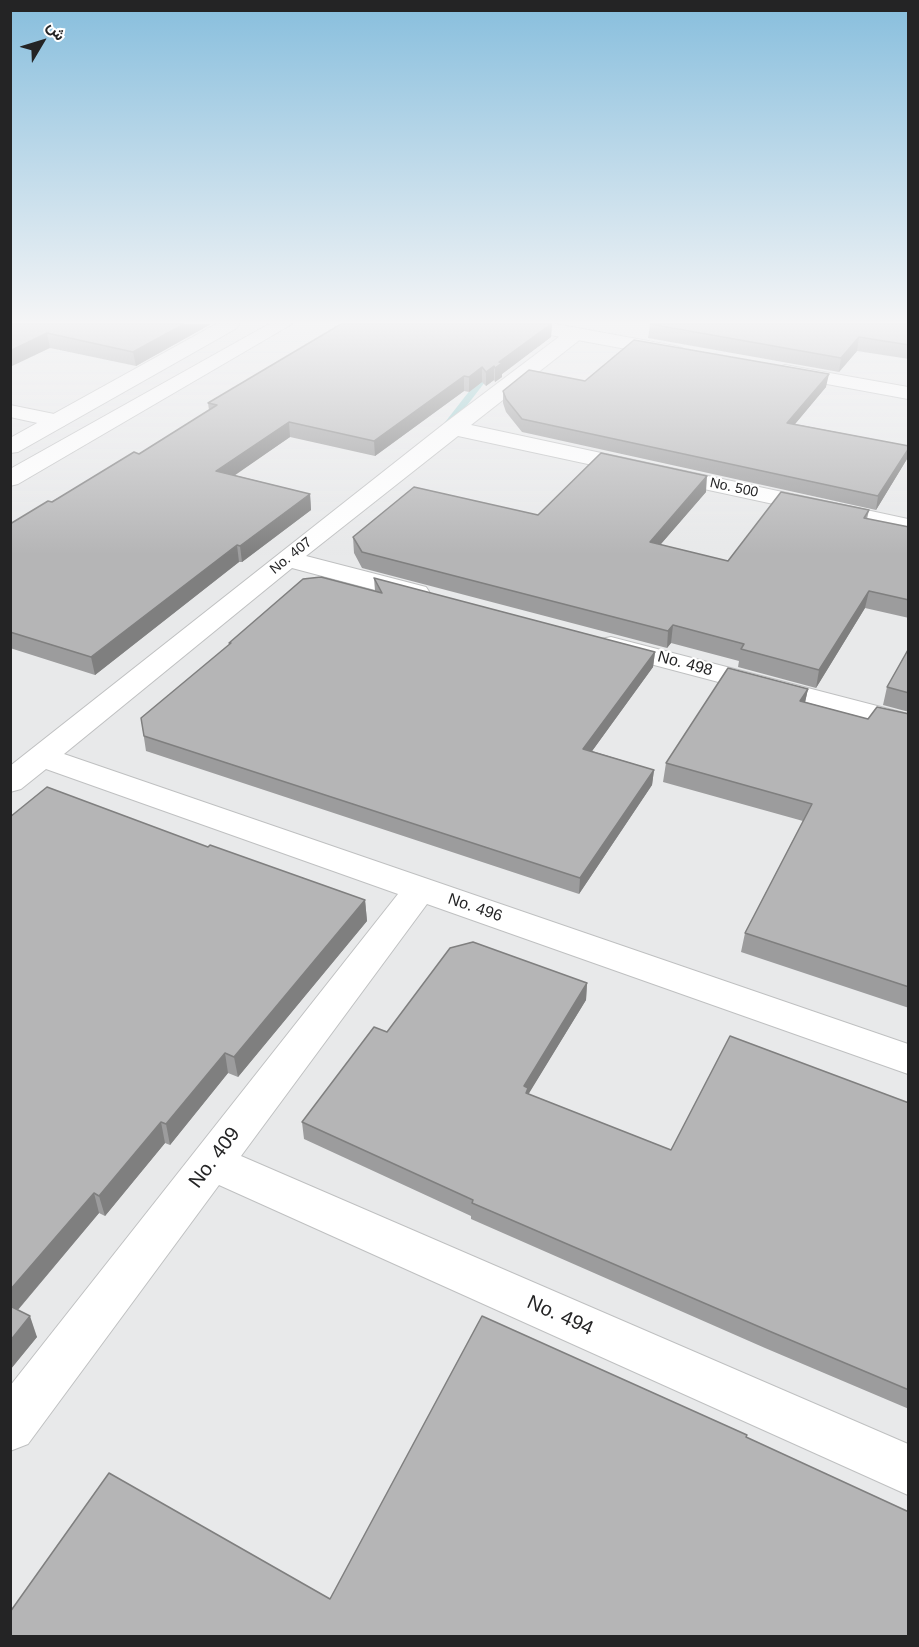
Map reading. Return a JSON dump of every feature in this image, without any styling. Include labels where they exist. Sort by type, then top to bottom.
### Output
[{"type":"street","points":[[10,447],[92,401]]},
{"type":"street","points":[[10,479],[148,401]]},
{"type":"street","name":"No. 407","points":[[10,782],[488,401]]},
{"type":"street","points":[[10,411],[56,421]]},
{"type":"street","name":"No. 500","points":[[453,428],[909,526]]},
{"type":"street","points":[[287,559],[439,599]]},
{"type":"street","name":"No. 498","points":[[588,638],[909,723]]},
{"type":"street","name":"No. 496","points":[[42,757],[909,1059]]},
{"type":"street","name":"No. 409","points":[[10,1427],[420,889]]},
{"type":"street","name":"No. 494","points":[[212,1163],[909,1470]]},
{"type":"building","points":[[212,401],[430,401],[374,441],[289,422],[216,471],[310,494],[240,546],[237,545],[91,657],[10,632],[10,524],[48,501],[52,502],[134,452],[139,454],[217,405],[208,403]]},
{"type":"building","points":[[507,401],[806,401],[787,423],[909,446],[909,448],[878,496],[522,419]]},
{"type":"building","points":[[601,453],[707,476],[650,542],[728,561],[781,492],[869,510],[864,518],[909,527],[909,600],[869,591],[819,670],[741,649],[744,644],[673,625],[668,631],[362,552],[353,537],[414,487],[538,515]]},
{"type":"building","points":[[321,577],[382,593],[374,578],[655,652],[583,749],[654,770],[580,878],[144,736],[141,718],[303,579]]},
{"type":"building","points":[[909,648],[909,693],[887,687]]},
{"type":"building","points":[[728,668],[808,689],[800,701],[868,719],[877,707],[909,714],[909,987],[745,933],[812,804],[666,763]]},
{"type":"building","points":[[47,787],[208,847],[210,845],[365,900],[234,1057],[225,1053],[166,1124],[161,1122],[99,1196],[94,1193],[10,1290],[10,817]]},
{"type":"building","points":[[473,942],[587,983],[524,1086],[528,1088],[526,1093],[671,1150],[730,1036],[909,1103],[909,1390],[472,1203],[473,1200],[302,1122],[374,1027],[387,1032],[450,948]]},
{"type":"building","points":[[10,1306],[30,1316],[10,1341]]},
{"type":"building","points":[[482,1316],[747,1435],[746,1437],[909,1512],[909,1636],[10,1636],[10,1612],[109,1473],[330,1599]]},
{"type":"waterway","points":[[445,428],[466,401]]}]
